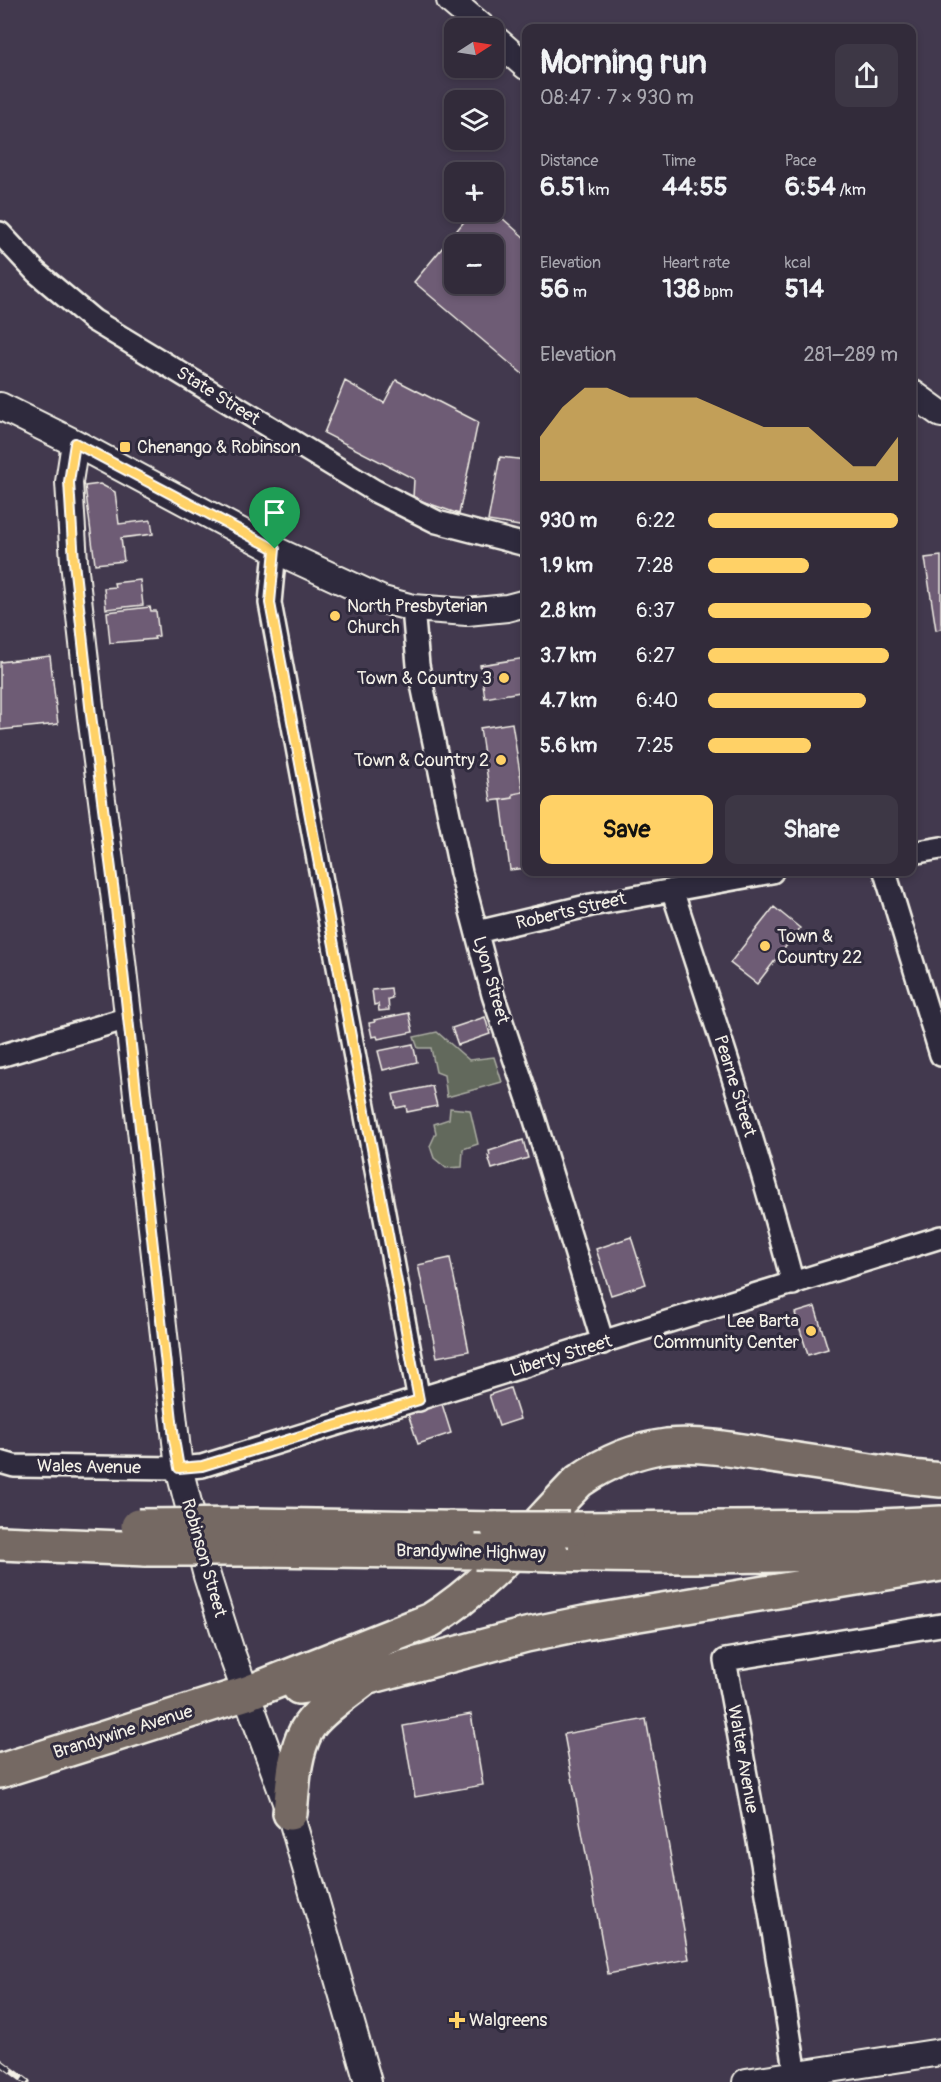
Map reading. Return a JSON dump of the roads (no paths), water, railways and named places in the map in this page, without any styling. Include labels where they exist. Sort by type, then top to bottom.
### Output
[{"type":"main road","points":[[247,1694],[431,1620],[475,1589],[579,1482],[597,1468],[643,1450],[668,1446],[713,1447],[941,1480]]},
{"type":"main road","name":"Brandywine Highway","points":[[0,1521],[142,1537]]},
{"type":"main road","name":"Brandywine Highway","points":[[258,1537],[475,1552],[561,1541],[941,1523]]},
{"type":"main road","name":"Brandywine Highway","points":[[0,1544],[142,1537],[258,1537],[498,1529],[561,1541],[686,1557],[941,1545]]},
{"type":"main road","points":[[247,1694],[365,1678],[526,1635],[572,1626],[941,1564]]},
{"type":"main road","points":[[290,1813],[297,1755],[306,1730],[315,1719],[365,1678]]},
{"type":"main road","name":"Brandywine Avenue","points":[[0,1771],[247,1694]]},
{"type":"street","points":[[450,0],[471,18]]},
{"type":"street","points":[[504,47],[522,62]]},
{"type":"street","name":"State Street","points":[[0,233],[36,272],[93,320],[356,480],[437,522],[522,544]]},
{"type":"street","points":[[916,396],[941,414]]},
{"type":"street","points":[[0,406],[275,549],[358,590],[384,600],[413,608],[467,612],[522,604]]},
{"type":"street","name":"Robinson Street","points":[[75,443],[69,482],[74,562],[179,1468],[207,1576],[290,1813],[368,2082]]},
{"type":"street","points":[[275,549],[270,603],[419,1400]]},
{"type":"street","name":"Lyon Street","points":[[413,608],[418,665],[461,873],[493,995],[535,1120],[603,1343]]},
{"type":"street","points":[[916,852],[941,848]]},
{"type":"street","name":"Roberts Street","points":[[477,932],[591,905],[750,876]]},
{"type":"street","points":[[886,876],[941,1056]]},
{"type":"street","name":"Pearne Street","points":[[672,890],[771,1201],[793,1284]]},
{"type":"street","points":[[0,1056],[128,1018]]},
{"type":"street","name":"Liberty Street","points":[[179,1468],[202,1466],[941,1238]]},
{"type":"street","name":"Wales Avenue","points":[[0,1462],[14,1466],[179,1468]]},
{"type":"street","name":"Walter Avenue","points":[[796,2075],[762,1863],[725,1660],[941,1625]]},
{"type":"street","points":[[746,2082],[941,2052]]},
{"type":"railway","points":[[0,2062],[27,2082]]},
{"type":"place","name":"Chenango & Robinson","points":[[125,447]]},
{"type":"place","name":"North Presbyterian Church","points":[[335,616]]},
{"type":"place","name":"Town & Country 3","points":[[504,678]]},
{"type":"place","name":"Town & Country 2","points":[[501,760]]},
{"type":"place","name":"Town & Country 22","points":[[765,946]]},
{"type":"place","name":"Lee Barta Community Center","points":[[811,1331]]},
{"type":"place","name":"Walgreens","points":[[457,2020]]}]
